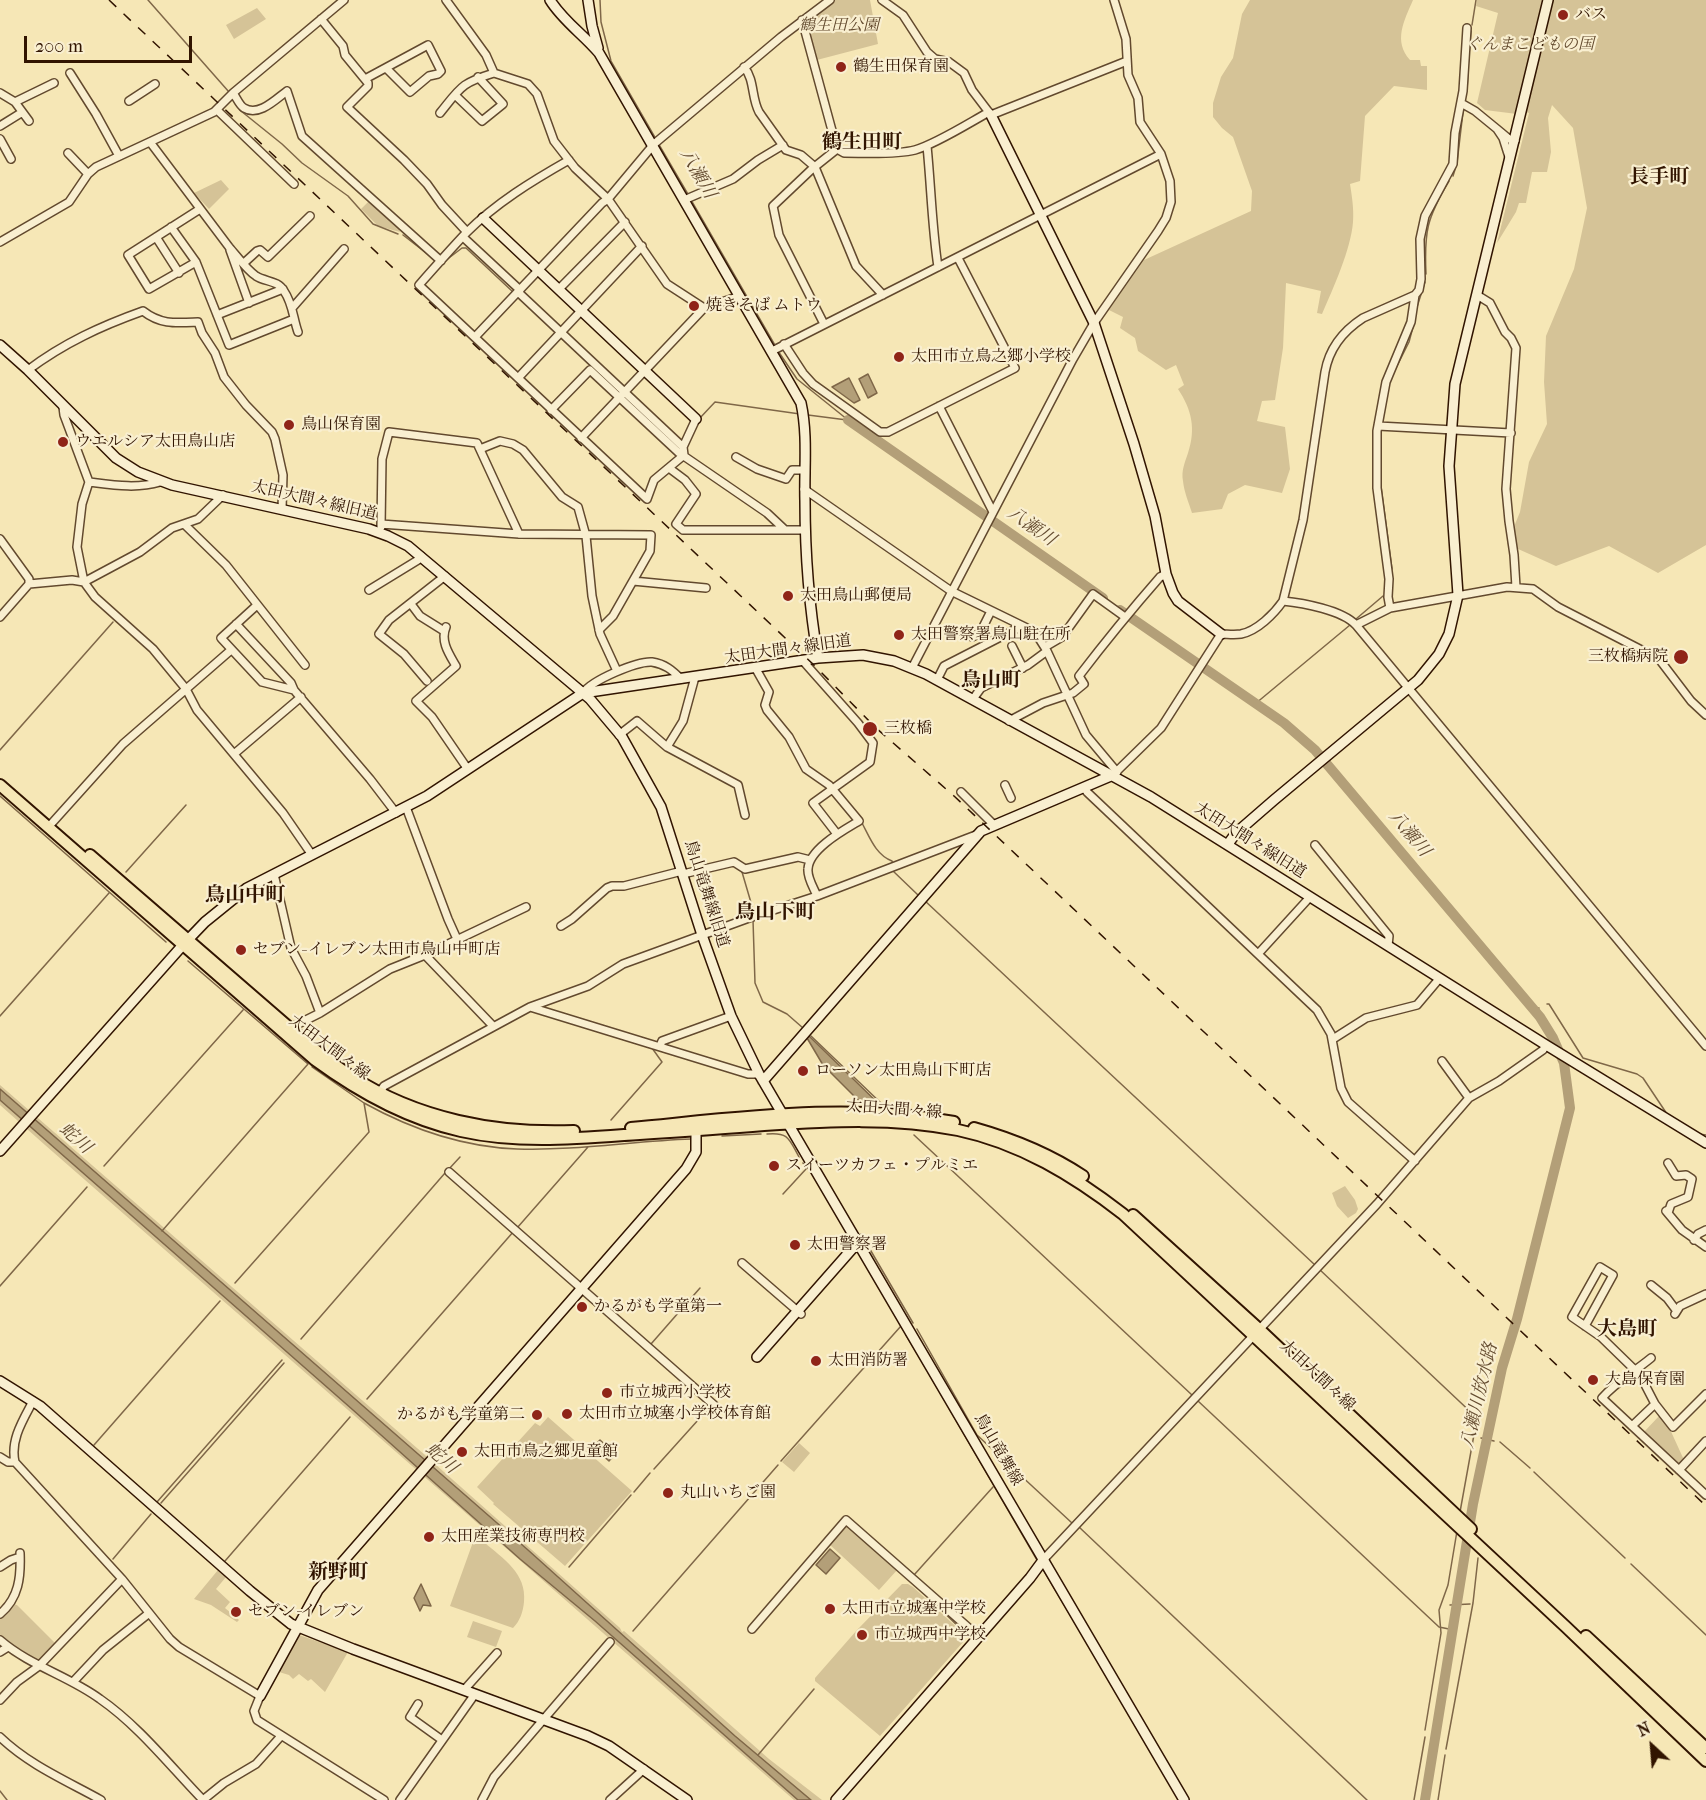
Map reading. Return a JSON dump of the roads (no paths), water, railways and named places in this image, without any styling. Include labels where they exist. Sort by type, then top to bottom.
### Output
[{"type":"main road","name":"太田大間々線","points":[[0,776],[323,1066],[355,1088],[416,1118],[460,1131],[518,1138],[564,1139],[696,1130],[830,1112],[925,1117],[981,1130],[1042,1153],[1071,1167],[1119,1202],[1463,1527],[1706,1761]]},
{"type":"main road","name":"太田大間々線","points":[[0,785],[290,1028],[350,1076],[379,1093],[457,1122],[525,1132],[610,1130],[786,1119]]},
{"type":"main road","name":"太田大間々線","points":[[1476,1540],[1706,1748]]},
{"type":"street","points":[[0,242],[69,202],[88,174],[96,167],[217,110],[233,93],[344,0]]},
{"type":"street","points":[[550,0],[566,20],[599,53],[656,143],[684,200],[740,296],[777,348],[813,384],[880,432],[888,432],[1015,368],[958,258]]},
{"type":"street","points":[[588,0],[599,53]]},
{"type":"street","points":[[475,338],[608,199],[656,143],[744,68],[830,0]]},
{"type":"street","points":[[882,0],[903,15],[927,52],[935,59],[949,62],[963,73],[972,90],[991,113],[1094,323],[1134,444],[1155,516],[1166,574],[1173,593],[1178,602],[1221,633],[1248,632],[1263,622],[1283,601],[1303,520],[1325,372],[1334,346],[1363,318],[1415,295]]},
{"type":"street","points":[[912,668],[1094,323],[1150,244],[1170,209],[1172,191],[1161,154],[1140,122],[1138,98],[1128,75],[1126,39],[1114,0]]},
{"type":"street","points":[[1228,844],[1236,833],[1428,669],[1445,645],[1454,622],[1458,595],[1449,466],[1455,384],[1548,0]]},
{"type":"street","points":[[451,1],[486,55],[494,73]]},
{"type":"street","points":[[321,19],[343,46],[345,55],[366,79],[368,86],[347,107],[404,160],[465,235],[621,395]]},
{"type":"street","points":[[802,21],[837,149],[844,153],[890,153],[927,146],[991,113],[1127,61]]},
{"type":"street","points":[[1390,608],[1389,579],[1377,488],[1378,426],[1386,382],[1411,322],[1415,295],[1419,290],[1421,230],[1427,212],[1451,168],[1461,103],[1467,28]]},
{"type":"street","points":[[366,79],[386,68],[428,45],[441,70],[438,74],[429,76],[410,92],[386,68]]},
{"type":"street","points":[[744,68],[750,76],[756,106],[788,151],[801,155],[815,167],[857,268],[883,295]]},
{"type":"street","points":[[440,113],[462,85],[478,77],[494,73],[528,84],[537,94],[554,141],[569,160],[608,199],[667,284],[704,308]]},
{"type":"street","points":[[70,74],[96,114],[119,156]]},
{"type":"street","points":[[454,95],[482,121],[503,104],[478,77]]},
{"type":"street","points":[[15,102],[54,83]]},
{"type":"street","points":[[129,101],[155,84]]},
{"type":"street","points":[[233,93],[242,107],[257,110],[264,108],[287,91],[303,135],[441,261]]},
{"type":"street","points":[[0,93],[15,102],[29,121]]},
{"type":"street","points":[[1461,103],[1509,139],[1515,141]]},
{"type":"street","points":[[217,110],[294,183]]},
{"type":"street","points":[[0,126],[21,113]]},
{"type":"street","points":[[1497,129],[1506,144],[1510,160]]},
{"type":"street","points":[[0,139],[11,159]]},
{"type":"street","points":[[150,142],[230,248],[255,276],[276,283],[283,289],[293,307],[298,332]]},
{"type":"street","points":[[684,200],[733,179],[783,145]]},
{"type":"street","points":[[927,146],[932,226],[938,267]]},
{"type":"street","points":[[824,324],[779,235],[773,208],[837,149]]},
{"type":"street","points":[[68,153],[88,174]]},
{"type":"street","points":[[777,348],[1161,154]]},
{"type":"street","points":[[483,218],[696,419],[683,451],[669,468],[654,480],[647,499],[419,285],[483,218],[518,190],[569,160]]},
{"type":"street","points":[[196,262],[149,289],[128,255],[200,209]]},
{"type":"street","points":[[244,263],[260,250],[268,257],[310,216]]},
{"type":"street","points":[[559,289],[625,222]]},
{"type":"street","points":[[171,227],[196,262],[228,345],[294,319]]},
{"type":"street","points":[[156,237],[179,273]]},
{"type":"street","points":[[518,378],[642,246]]},
{"type":"street","points":[[230,248],[249,303]]},
{"type":"street","points":[[293,307],[344,249]]},
{"type":"street","points":[[217,315],[283,289]]},
{"type":"street","points":[[1477,295],[1490,303],[1516,348],[1506,489],[1516,587]]},
{"type":"street","points":[[582,438],[704,308],[740,296]]},
{"type":"street","points":[[28,370],[63,345],[143,312],[155,320],[198,322],[215,353],[224,377],[246,405],[272,432],[283,474],[282,510]]},
{"type":"street","name":"太田大間々線旧道","points":[[0,345],[116,458],[138,472],[160,482],[282,510],[381,528],[421,556],[583,693],[818,658],[863,655],[894,661],[912,668],[973,699],[1009,721],[1115,773],[1439,979],[1706,1143]]},
{"type":"street","points":[[777,348],[801,404],[805,433],[805,530],[811,618],[818,658]]},
{"type":"street","points":[[552,410],[590,370],[683,451],[784,529]]},
{"type":"street","points":[[939,406],[991,516]]},
{"type":"street","points":[[63,407],[89,482],[82,504],[77,547],[84,582],[95,597],[153,649],[186,689],[196,710],[283,813],[312,855]]},
{"type":"street","points":[[1378,426],[1511,434]]},
{"type":"street","points":[[519,534],[477,443],[389,432],[382,459],[381,528],[519,534],[586,536],[651,535],[650,551],[613,616],[599,630]]},
{"type":"street","points":[[480,449],[500,441],[513,444],[523,450],[562,497],[578,507],[586,536],[592,596],[599,630],[617,671]]},
{"type":"street","points":[[736,457],[757,469],[786,479],[792,470],[804,470]]},
{"type":"street","points":[[669,468],[685,480],[696,494],[676,524],[683,530],[805,530]]},
{"type":"street","points":[[89,482],[118,486],[149,485],[160,482]]},
{"type":"street","points":[[804,489],[951,591],[1035,632],[1046,649],[1086,735],[1115,773]]},
{"type":"street","points":[[0,617],[29,584],[72,580],[84,582],[140,552],[172,528],[198,519],[223,495]]},
{"type":"street","points":[[185,525],[226,566],[305,665]]},
{"type":"street","points":[[0,539],[29,579],[29,584]]},
{"type":"street","points":[[369,590],[409,566],[421,556]]},
{"type":"street","points":[[1009,721],[1043,703],[1068,696],[1084,684],[1079,676],[1127,615],[1160,577],[1166,574]]},
{"type":"street","points":[[428,681],[404,654],[379,634],[385,623],[445,576]]},
{"type":"street","points":[[633,581],[706,588]]},
{"type":"street","points":[[1356,625],[1390,608],[1516,587],[1533,589],[1558,607],[1654,655],[1691,701],[1706,715]]},
{"type":"street","points":[[973,699],[981,688],[1023,668],[1062,637],[1093,594],[1127,615]]},
{"type":"street","points":[[1283,601],[1302,603],[1330,612],[1347,618],[1356,625],[1706,1046]]},
{"type":"street","points":[[411,604],[429,623],[445,629],[447,650],[456,666],[416,700],[432,717],[467,768]]},
{"type":"street","points":[[256,606],[221,638],[262,682],[294,690]]},
{"type":"street","points":[[972,637],[980,633],[991,611]]},
{"type":"street","points":[[236,624],[291,683],[294,690],[396,813]]},
{"type":"street","points":[[937,680],[944,666],[1022,626]]},
{"type":"street","points":[[379,1093],[384,1086],[493,1026],[530,1007],[588,986],[623,964],[817,896],[976,835],[994,825],[1115,773],[1161,729],[1221,633]]},
{"type":"street","points":[[1012,646],[1023,668]]},
{"type":"street","points":[[52,824],[123,744],[231,650]]},
{"type":"street","points":[[803,661],[873,743],[870,762],[814,802],[813,805],[837,834]]},
{"type":"street","points":[[0,1151],[185,942],[230,900],[247,888],[396,813],[439,788],[583,693],[586,687],[617,671],[651,662],[669,667],[681,679]]},
{"type":"street","points":[[756,669],[769,692],[765,705],[767,710],[789,737],[806,769],[832,788],[859,821],[824,844],[810,860],[808,873],[817,896]]},
{"type":"street","points":[[667,747],[683,721],[695,677]]},
{"type":"street","name":"鳥山竜舞線旧道","points":[[583,693],[620,735],[661,807],[731,1016],[761,1077],[786,1119]]},
{"type":"street","points":[[234,754],[301,697]]},
{"type":"street","points":[[620,735],[637,721],[667,747],[738,785],[745,815]]},
{"type":"street","points":[[1005,785],[1011,798]]},
{"type":"street","points":[[1084,787],[1103,808],[1317,1010],[1333,1039],[1341,1088],[1348,1102],[1415,1161]]},
{"type":"street","points":[[961,792],[994,825]]},
{"type":"street","points":[[406,807],[457,939]]},
{"type":"street","points":[[530,1007],[761,1077],[976,835]]},
{"type":"street","points":[[1315,845],[1389,936],[1389,946]]},
{"type":"street","points":[[561,926],[607,888],[614,885],[624,886],[734,862],[745,869],[798,857],[810,860]]},
{"type":"street","points":[[274,874],[291,948],[306,976],[320,1013]]},
{"type":"street","points":[[1258,954],[1310,897]]},
{"type":"street","points":[[290,1028],[320,1013],[390,969],[526,907]]},
{"type":"street","points":[[425,955],[493,1026]]},
{"type":"street","points":[[1333,1039],[1366,1018],[1417,1005],[1439,979]]},
{"type":"street","points":[[660,1046],[662,1041],[731,1016]]},
{"type":"street","points":[[836,1800],[1030,1578],[1044,1559],[1415,1161],[1469,1098],[1548,1047]]},
{"type":"street","points":[[1443,1061],[1469,1098]]},
{"type":"street","name":"鳥山竜舞線","points":[[786,1119],[1184,1800]]},
{"type":"street","points":[[384,1800],[281,1736],[255,1717],[255,1708],[260,1696],[318,1590],[687,1169],[696,1152],[696,1130]]},
{"type":"street","points":[[1668,1163],[1676,1176],[1686,1175],[1692,1179],[1688,1197],[1671,1204],[1667,1211],[1682,1230],[1706,1248]]},
{"type":"street","points":[[449,1172],[714,1405]]},
{"type":"street","points":[[1694,1240],[1698,1234],[1706,1230]]},
{"type":"street","points":[[800,1312],[783,1336],[757,1357],[800,1312],[852,1249],[861,1246]]},
{"type":"street","points":[[742,1263],[800,1312]]},
{"type":"street","points":[[1585,1326],[1613,1275],[1600,1267],[1572,1317],[1585,1326],[1601,1337],[1636,1371],[1644,1380],[1655,1404],[1673,1427],[1706,1394]]},
{"type":"street","points":[[1651,1285],[1667,1298],[1676,1312],[1706,1293]]},
{"type":"street","points":[[1651,1358],[1636,1371],[1616,1383],[1602,1398],[1679,1470],[1705,1491]]},
{"type":"street","points":[[0,1381],[33,1401],[284,1620],[296,1627],[544,1719],[609,1746],[687,1800]]},
{"type":"street","points":[[33,1401],[16,1435],[13,1452],[15,1462],[122,1579],[148,1614],[179,1647],[260,1696]]},
{"type":"street","points":[[1632,1426],[1655,1404]]},
{"type":"street","points":[[1679,1470],[1706,1441]]},
{"type":"street","points":[[0,1456],[15,1462]]},
{"type":"street","points":[[752,1629],[846,1520],[979,1637]]},
{"type":"street","points":[[0,1567],[20,1555],[21,1571],[18,1589],[14,1599],[0,1614]]},
{"type":"street","points":[[0,1700],[17,1682],[39,1666],[122,1579]]},
{"type":"street","points":[[73,1682],[103,1650],[148,1614]]},
{"type":"street","points":[[0,1640],[39,1666],[73,1682],[102,1700],[120,1715],[203,1800],[224,1783],[256,1764],[281,1736]]},
{"type":"street","points":[[482,1800],[494,1777],[610,1642]]},
{"type":"street","points":[[0,1652],[8,1647]]},
{"type":"street","points":[[464,1690],[497,1653]]},
{"type":"street","points":[[400,1800],[475,1694]]},
{"type":"street","points":[[418,1704],[410,1717],[442,1740]]},
{"type":"street","points":[[0,1737],[31,1761],[101,1800]]},
{"type":"street","points":[[610,1800],[644,1769]]},
{"type":"waterway","points":[[148,0],[229,92]]},
{"type":"waterway","name":"八瀬川","points":[[600,0],[601,22],[611,61],[656,139]]},
{"type":"waterway","points":[[1472,25],[1476,0]]},
{"type":"waterway","points":[[586,16],[589,34]]},
{"type":"waterway","points":[[1468,67],[1471,31]]},
{"type":"waterway","points":[[1467,90],[1468,73]]},
{"type":"waterway","points":[[235,102],[241,111],[302,163],[348,196],[373,224],[398,234]]},
{"type":"waterway","points":[[1453,176],[1457,163],[1463,112]]},
{"type":"waterway","name":"八瀬川","points":[[658,143],[689,196]]},
{"type":"waterway","points":[[1426,274],[1428,225],[1449,181]]},
{"type":"waterway","name":"八瀬川","points":[[691,200],[776,347]]},
{"type":"waterway","points":[[403,235],[430,256]]},
{"type":"waterway","points":[[441,264],[462,248],[466,248],[513,292]]},
{"type":"waterway","points":[[1416,310],[1425,282]]},
{"type":"waterway","points":[[1393,374],[1409,342],[1414,323]]},
{"type":"waterway","name":"八瀬川","points":[[778,351],[797,379],[848,420]]},
{"type":"waterway","points":[[603,377],[619,392]]},
{"type":"waterway","points":[[625,397],[661,431]]},
{"type":"waterway","points":[[699,419],[715,402],[800,414]]},
{"type":"waterway","points":[[808,415],[847,420]]},
{"type":"waterway","name":"八瀬川","points":[[848,420],[1103,598]]},
{"type":"waterway","points":[[1380,479],[1392,569]]},
{"type":"waterway","points":[[1356,619],[1383,596]]},
{"type":"waterway","name":"八瀬川放水路","points":[[1120,610],[1284,723],[1315,750],[1540,1017],[1553,1038],[1564,1063],[1570,1108],[1517,1319],[1502,1368],[1473,1504],[1425,1800]]},
{"type":"waterway","points":[[0,750],[113,622]]},
{"type":"waterway","points":[[1255,704],[1350,625]]},
{"type":"waterway","points":[[0,796],[166,942]]},
{"type":"waterway","points":[[126,872],[186,805]]},
{"type":"waterway","points":[[862,823],[878,850],[893,864]]},
{"type":"waterway","points":[[893,868],[893,871],[918,895]]},
{"type":"waterway","points":[[742,872],[753,915]]},
{"type":"waterway","points":[[0,1016],[109,893]]},
{"type":"waterway","points":[[924,900],[1315,1265]]},
{"type":"waterway","points":[[753,920],[755,983],[763,1002],[787,1014],[803,1028]]},
{"type":"waterway","points":[[162,1231],[308,1064],[188,961]]},
{"type":"waterway","name":"八瀬川","points":[[1547,1004],[1583,1058],[1637,1074],[1643,1078],[1667,1114]]},
{"type":"waterway","name":"八瀬川","points":[[1535,1010],[1539,1008]]},
{"type":"waterway","points":[[104,1166],[243,1010]]},
{"type":"waterway","points":[[811,1036],[883,1105]]},
{"type":"waterway","points":[[611,1120],[662,1062],[652,1048]]},
{"type":"waterway","points":[[235,1283],[369,1132],[364,1103],[312,1067]]},
{"type":"waterway","points":[[364,1103],[400,1121],[438,1135],[497,1148],[560,1149],[691,1139]]},
{"type":"waterway","points":[[722,1136],[761,1134]]},
{"type":"waterway","points":[[767,1134],[780,1134],[788,1138],[799,1157]]},
{"type":"waterway","name":"八瀬川","points":[[1699,1134],[1706,1135]]},
{"type":"waterway","points":[[914,1135],[1192,1395]]},
{"type":"waterway","points":[[517,1228],[588,1147]]},
{"type":"waterway","points":[[448,1170],[460,1157]]},
{"type":"waterway","points":[[783,1194],[806,1169],[803,1163]]},
{"type":"waterway","points":[[301,1339],[445,1173]]},
{"type":"waterway","points":[[0,1286],[87,1187]]},
{"type":"waterway","points":[[367,1399],[514,1231]]},
{"type":"waterway","points":[[861,1234],[913,1323]]},
{"type":"waterway","points":[[1319,1269],[1477,1418],[1460,1512]]},
{"type":"waterway","points":[[651,1344],[700,1288]]},
{"type":"waterway","points":[[94,1445],[220,1301]]},
{"type":"waterway","points":[[781,1461],[901,1326],[904,1331]]},
{"type":"waterway","points":[[917,1329],[977,1435],[1072,1523]]},
{"type":"waterway","points":[[906,1335],[927,1370]]},
{"type":"waterway","points":[[157,1502],[282,1360]]},
{"type":"waterway","points":[[161,1503],[284,1363]]},
{"type":"waterway","points":[[928,1372],[945,1401]]},
{"type":"waterway","points":[[1198,1401],[1439,1627],[1454,1630]]},
{"type":"waterway","points":[[949,1408],[1037,1560]]},
{"type":"waterway","points":[[654,1469],[708,1409]]},
{"type":"waterway","points":[[225,1561],[350,1417]]},
{"type":"waterway","name":"八瀬川放水路","points":[[1481,1438],[1494,1441]]},
{"type":"waterway","points":[[1500,1442],[1530,1468]]},
{"type":"waterway","points":[[633,1631],[778,1465]]},
{"type":"waterway","points":[[1534,1472],[1625,1558]]},
{"type":"waterway","points":[[634,1492],[650,1473]]},
{"type":"waterway","points":[[914,1575],[993,1487]]},
{"type":"waterway","points":[[569,1567],[631,1495]]},
{"type":"waterway","points":[[113,1559],[151,1514]]},
{"type":"waterway","points":[[1079,1527],[1367,1800]]},
{"type":"waterway","points":[[1425,1730],[1441,1633],[1439,1610],[1448,1585],[1457,1531]]},
{"type":"waterway","points":[[1446,1749],[1473,1603],[1478,1558]]},
{"type":"waterway","points":[[1631,1564],[1706,1635]]},
{"type":"waterway","points":[[1044,1571],[1093,1653]]},
{"type":"waterway","points":[[922,1591],[972,1640]]},
{"type":"waterway","name":"八瀬川放水路","points":[[1450,1605],[1470,1604]]},
{"type":"waterway","points":[[758,1755],[814,1689]]},
{"type":"waterway","points":[[1414,1800],[1425,1737]]},
{"type":"waterway","points":[[1438,1800],[1445,1755]]},
{"type":"waterway","points":[[0,1791],[7,1800]]},
{"type":"railway","points":[[109,0],[816,667],[876,728],[954,796],[1706,1506]]},
{"type":"place","name":"バス","points":[[1563,15]]},
{"type":"place","name":"鶴生田保育園","points":[[841,67]]},
{"type":"place","name":"焼きそば ムトウ","points":[[694,306]]},
{"type":"place","name":"太田市立鳥之郷小学校","points":[[899,357]]},
{"type":"place","name":"鳥山保育園","points":[[289,425]]},
{"type":"place","name":"ウエルシア太田鳥山店","points":[[63,442]]},
{"type":"place","name":"太田鳥山郵便局","points":[[788,596]]},
{"type":"place","name":"太田警察署鳥山駐在所","points":[[899,635]]},
{"type":"place","name":"三枚橋病院","points":[[1681,657]]},
{"type":"place","name":"三枚橋","points":[[870,729]]},
{"type":"place","name":"セブン−イレブン太田市鳥山中町店","points":[[241,950]]},
{"type":"place","name":"ローソン太田鳥山下町店","points":[[803,1071]]},
{"type":"place","name":"スイーツカフェ・プルミエ","points":[[774,1166]]},
{"type":"place","name":"太田警察署","points":[[795,1245]]},
{"type":"place","name":"かるがも学童第一","points":[[582,1307]]},
{"type":"place","name":"太田消防署","points":[[816,1361]]},
{"type":"place","name":"大島保育園","points":[[1593,1380]]},
{"type":"place","name":"市立城西小学校","points":[[607,1393]]},
{"type":"place","name":"太田市立城塞小学校体育館","points":[[567,1414]]},
{"type":"place","name":"かるがも学童第二","points":[[537,1415]]},
{"type":"place","name":"太田市鳥之郷児童館","points":[[462,1452]]},
{"type":"place","name":"丸山いちご園","points":[[668,1493]]},
{"type":"place","name":"太田産業技術専門校","points":[[429,1537]]},
{"type":"place","name":"太田市立城塞中学校","points":[[830,1609]]},
{"type":"place","name":"セブン-イレブン","points":[[236,1612]]},
{"type":"place","name":"市立城西中学校","points":[[862,1635]]},
{"type":"district","name":"鶴生田町","points":[[862,143]]},
{"type":"district","name":"長手町","points":[[1659,178]]},
{"type":"district","name":"鳥山町","points":[[991,681]]},
{"type":"district","name":"鳥山中町","points":[[245,896]]},
{"type":"district","name":"鳥山下町","points":[[775,913]]},
{"type":"district","name":"大島町","points":[[1627,1330]]},
{"type":"district","name":"新野町","points":[[338,1573]]},
{"type":"park label","name":"鶴生田公園","points":[[839,26]]},
{"type":"park label","name":"ぐんまこどもの国","points":[[1530,45]]},
{"type":"water label","name":"蛇川","points":[[75,1139]]},
{"type":"water label","name":"蛇川","points":[[441,1459]]}]
